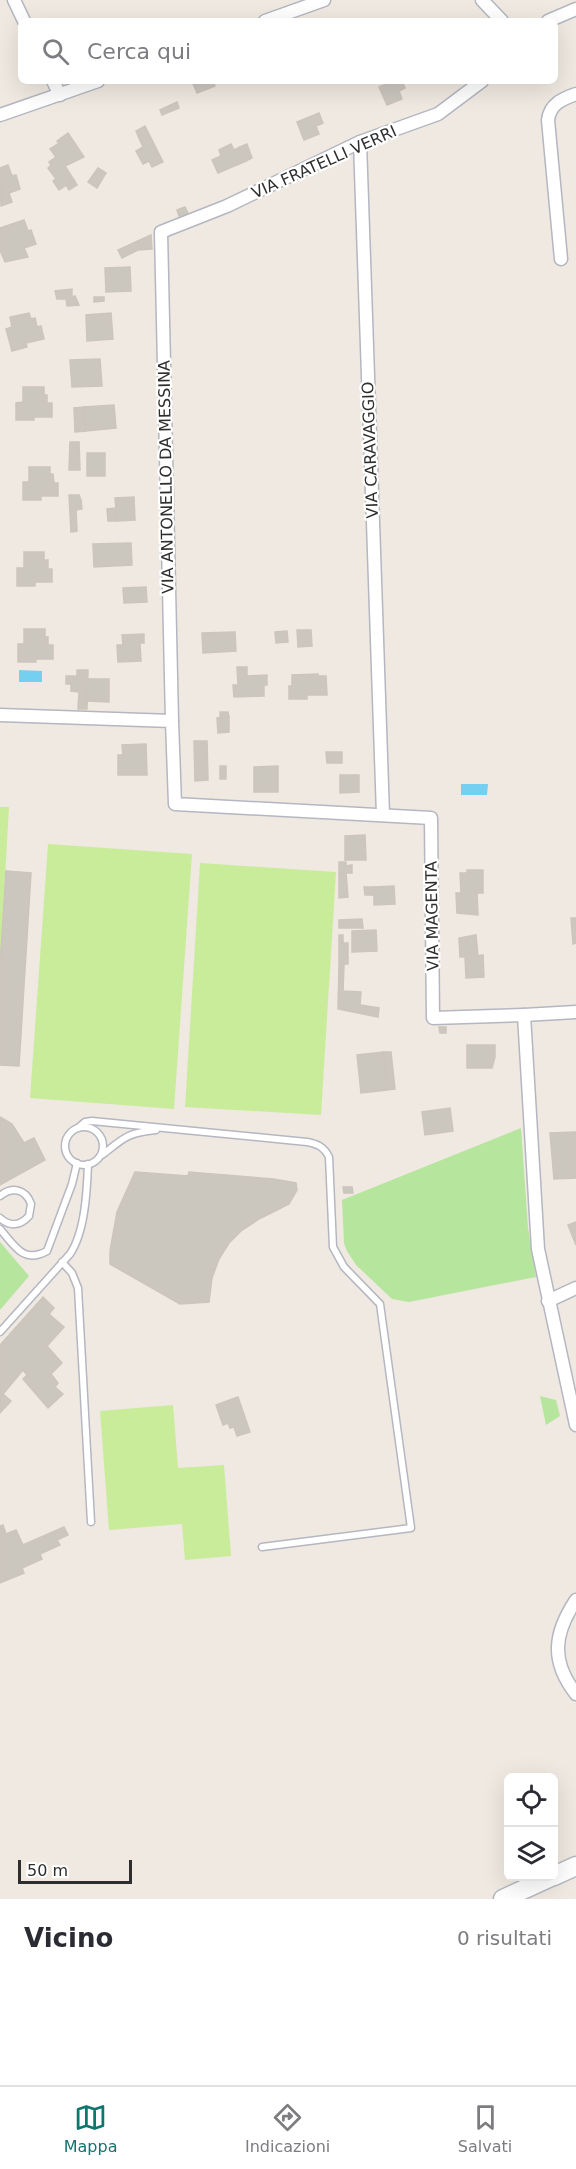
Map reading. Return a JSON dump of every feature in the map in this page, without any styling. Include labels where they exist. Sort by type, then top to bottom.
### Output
[{"type":"main road","points":[[558,1874],[576,1866]]},
{"type":"main road","points":[[503,1899],[542,1881]]},
{"type":"street","points":[[14,0],[23,18]]},
{"type":"street","points":[[273,18],[324,0]]},
{"type":"street","points":[[482,0],[499,18]]},
{"type":"street","points":[[555,18],[576,9]]},
{"type":"street","points":[[54,84],[60,95]]},
{"type":"street","points":[[0,115],[90,84]]},
{"type":"street","name":"VIA FRATELLI VERRI","points":[[160,232],[227,206],[360,142],[438,114],[478,84]]},
{"type":"street","points":[[561,259],[548,120],[549,112],[555,104],[576,94]]},
{"type":"street","name":"VIA CARAVAGGIO","points":[[360,142],[382,815]]},
{"type":"street","name":"VIA ANTONELLO DA MESSINA","points":[[160,232],[172,721]]},
{"type":"street","points":[[0,715],[172,721]]},
{"type":"street","name":"VIA MAGENTA","points":[[172,721],[175,804],[431,818],[433,1018],[524,1016]]},
{"type":"street","points":[[576,1012],[524,1016],[538,1249],[576,1425]]},
{"type":"street","points":[[548,1301],[576,1288]]},
{"type":"street","points":[[576,1600],[561,1627],[557,1653],[566,1681],[576,1694]]},
{"type":"lane","points":[[168,1129],[129,1134],[88,1164],[77,1163],[69,1156],[66,1146],[69,1135],[85,1122],[92,1121],[315,1143],[324,1148],[330,1167],[333,1247],[344,1267],[380,1304],[411,1528],[262,1547]]},
{"type":"lane","points":[[78,1128],[88,1127],[98,1132],[104,1146],[100,1156]]},
{"type":"lane","points":[[0,1229],[28,1257],[36,1257],[47,1251],[72,1184],[77,1163]]},
{"type":"lane","points":[[0,1332],[77,1243],[87,1188],[88,1164]]},
{"type":"lane","points":[[0,1196],[6,1191],[18,1190],[25,1194],[31,1204],[29,1216],[17,1224],[10,1224],[0,1218]]},
{"type":"lane","points":[[62,1262],[72,1273],[78,1288],[91,1522]]},
{"type":"green space","points":[[0,807],[9,807],[0,965]]},
{"type":"green space","points":[[48,844],[192,854],[174,1109],[30,1098]]},
{"type":"green space","points":[[200,863],[336,872],[321,1115],[185,1107]]},
{"type":"green space","points":[[521,1128],[528,1228],[536,1277],[409,1302],[392,1299],[356,1265],[344,1243],[342,1200]]},
{"type":"green space","points":[[0,1242],[29,1276],[0,1310]]},
{"type":"green space","points":[[540,1396],[556,1400],[560,1416],[546,1425]]},
{"type":"green space","points":[[173,1405],[178,1468],[224,1465],[231,1556],[185,1560],[182,1524],[109,1530],[100,1411]]},
{"type":"water","points":[[19,670],[42,671],[42,682],[19,682]]},
{"type":"water","points":[[461,784],[488,784],[487,795],[461,795]]},
{"type":"building","points":[[193,84],[214,84],[215,86],[197,93]]},
{"type":"building","points":[[386,84],[403,84],[405,88],[399,91],[402,99],[387,105],[379,87]]},
{"type":"building","points":[[177,102],[179,108],[162,115],[160,110]]},
{"type":"building","points":[[319,113],[323,123],[316,126],[319,134],[304,140],[297,122]]},
{"type":"building","points":[[145,126],[163,162],[152,167],[149,161],[143,164],[136,151],[143,147],[136,131]]},
{"type":"building","points":[[68,133],[84,157],[65,166],[74,180],[59,190],[53,181],[56,179],[48,168],[51,165],[49,162],[56,157],[50,149]]},
{"type":"building","points":[[231,144],[234,150],[240,147],[246,161],[218,173],[212,160],[221,156],[219,150]]},
{"type":"building","points":[[247,144],[252,158],[246,161],[240,147]]},
{"type":"building","points":[[8,165],[12,176],[16,175],[20,189],[9,193],[12,202],[1,206],[0,168]]},
{"type":"building","points":[[98,168],[106,173],[97,188],[88,182]]},
{"type":"building","points":[[74,180],[77,185],[69,190],[66,185]]},
{"type":"building","points":[[185,207],[188,213],[179,216],[177,210]]},
{"type":"building","points":[[24,220],[36,244],[24,248],[28,257],[5,262],[0,250],[0,228]]},
{"type":"building","points":[[151,235],[152,249],[138,250],[122,258],[118,250]]},
{"type":"building","points":[[130,267],[131,291],[106,292],[105,268]]},
{"type":"building","points":[[72,289],[72,297],[75,296],[79,305],[67,306],[66,299],[57,299],[55,291]]},
{"type":"building","points":[[94,297],[104,297],[104,301],[94,302]]},
{"type":"building","points":[[29,313],[31,319],[35,318],[37,327],[41,326],[44,339],[26,343],[27,347],[12,351],[6,329],[12,327],[10,317]]},
{"type":"building","points":[[111,313],[113,339],[87,341],[86,315]]},
{"type":"building","points":[[100,359],[102,386],[72,387],[70,360]]},
{"type":"building","points":[[23,387],[44,387],[47,403],[52,403],[52,417],[16,420],[16,403],[23,402]]},
{"type":"building","points":[[114,405],[116,428],[86,431],[84,407]]},
{"type":"building","points":[[84,407],[86,431],[75,432],[74,408]]},
{"type":"building","points":[[70,442],[79,442],[80,470],[69,470]]},
{"type":"building","points":[[87,453],[105,453],[105,476],[87,476]]},
{"type":"building","points":[[29,467],[50,467],[54,483],[58,483],[58,496],[41,496],[41,500],[23,500],[23,482],[29,482]]},
{"type":"building","points":[[69,495],[79,495],[82,509],[76,510],[77,531],[71,532]]},
{"type":"building","points":[[134,497],[135,520],[117,521],[115,498]]},
{"type":"building","points":[[116,508],[117,521],[108,521],[107,509]]},
{"type":"building","points":[[131,543],[132,565],[94,567],[93,544]]},
{"type":"building","points":[[24,552],[44,552],[44,560],[48,560],[48,569],[52,569],[52,582],[35,582],[35,586],[17,586],[17,568],[24,568]]},
{"type":"building","points":[[146,587],[147,602],[124,603],[123,588]]},
{"type":"building","points":[[24,629],[45,629],[48,645],[53,645],[53,659],[18,662],[18,644],[24,644]]},
{"type":"building","points":[[297,630],[311,630],[312,646],[298,647]]},
{"type":"building","points":[[287,631],[288,642],[276,643],[275,632]]},
{"type":"building","points":[[235,632],[236,651],[203,653],[202,633]]},
{"type":"building","points":[[144,634],[144,643],[140,643],[141,661],[118,662],[117,645],[123,645],[122,635]]},
{"type":"building","points":[[237,667],[247,667],[247,676],[267,675],[264,696],[234,697],[233,685],[238,685]]},
{"type":"building","points":[[77,670],[88,670],[87,709],[78,709],[79,692],[71,691],[71,684],[66,684],[66,676],[77,676]]},
{"type":"building","points":[[318,674],[318,676],[326,676],[327,695],[307,695],[307,699],[289,699],[292,675]]},
{"type":"building","points":[[88,679],[109,679],[109,702],[87,701]]},
{"type":"building","points":[[220,712],[228,712],[229,717],[220,718]]},
{"type":"building","points":[[229,717],[229,732],[218,733],[217,718]]},
{"type":"building","points":[[194,741],[207,741],[208,780],[195,781]]},
{"type":"building","points":[[146,744],[147,775],[118,775],[118,755],[123,755],[122,745]]},
{"type":"building","points":[[326,752],[342,752],[342,763],[327,763]]},
{"type":"building","points":[[220,766],[226,766],[226,779],[220,779]]},
{"type":"building","points":[[278,766],[278,792],[254,792],[254,767]]},
{"type":"building","points":[[340,775],[359,775],[359,792],[340,793]]},
{"type":"building","points":[[365,835],[366,860],[345,860],[345,836]]},
{"type":"building","points":[[339,862],[346,862],[346,866],[352,865],[352,873],[339,873]]},
{"type":"building","points":[[467,870],[483,870],[483,893],[477,893],[478,915],[457,913],[456,893],[461,893],[460,873],[467,873]]},
{"type":"building","points":[[6,871],[31,873],[19,1066],[0,1065],[0,965]]},
{"type":"building","points":[[339,873],[346,873],[348,897],[339,898]]},
{"type":"building","points":[[394,886],[395,904],[374,905],[374,887]]},
{"type":"building","points":[[364,887],[374,887],[374,895],[365,895]]},
{"type":"building","points":[[571,918],[576,918],[576,943],[573,944]]},
{"type":"building","points":[[362,919],[363,928],[339,928],[339,920]]},
{"type":"building","points":[[376,930],[377,951],[352,952],[352,931]]},
{"type":"building","points":[[339,935],[343,935],[343,943],[348,943],[348,964],[339,964]]},
{"type":"building","points":[[476,935],[478,956],[483,955],[484,977],[466,978],[465,957],[460,957],[459,938]]},
{"type":"building","points":[[339,964],[344,964],[343,991],[361,992],[360,1005],[379,1008],[378,1017],[338,1009]]},
{"type":"building","points":[[439,1027],[446,1027],[446,1033],[440,1033]]},
{"type":"building","points":[[467,1045],[495,1045],[492,1068],[467,1068]]},
{"type":"building","points":[[383,1052],[391,1052],[395,1089],[387,1090]]},
{"type":"building","points":[[383,1052],[387,1090],[361,1093],[357,1055]]},
{"type":"building","points":[[450,1108],[453,1131],[425,1135],[422,1112]]},
{"type":"building","points":[[0,1117],[12,1124],[24,1143],[34,1138],[45,1160],[0,1185]]},
{"type":"building","points":[[576,1132],[576,1178],[554,1179],[550,1133]]},
{"type":"building","points":[[135,1172],[188,1176],[189,1172],[273,1179],[296,1183],[297,1190],[289,1204],[259,1219],[241,1231],[229,1243],[219,1259],[212,1278],[209,1302],[180,1304],[110,1264],[117,1212]]},
{"type":"building","points":[[343,1187],[352,1187],[353,1193],[344,1193]]},
{"type":"building","points":[[576,1222],[576,1245],[568,1225]]},
{"type":"building","points":[[43,1297],[54,1308],[49,1314],[64,1327],[47,1346],[62,1363],[51,1374],[58,1383],[55,1387],[63,1394],[48,1408],[23,1379],[27,1375],[23,1370],[3,1394],[11,1401],[0,1413],[0,1345]]},
{"type":"building","points":[[238,1397],[250,1432],[237,1436],[234,1427],[230,1428],[228,1423],[223,1425],[216,1405]]},
{"type":"building","points":[[3,1525],[6,1534],[16,1530],[23,1545],[64,1527],[68,1535],[57,1540],[60,1545],[40,1554],[42,1559],[22,1568],[24,1573],[0,1583],[0,1526]]}]
